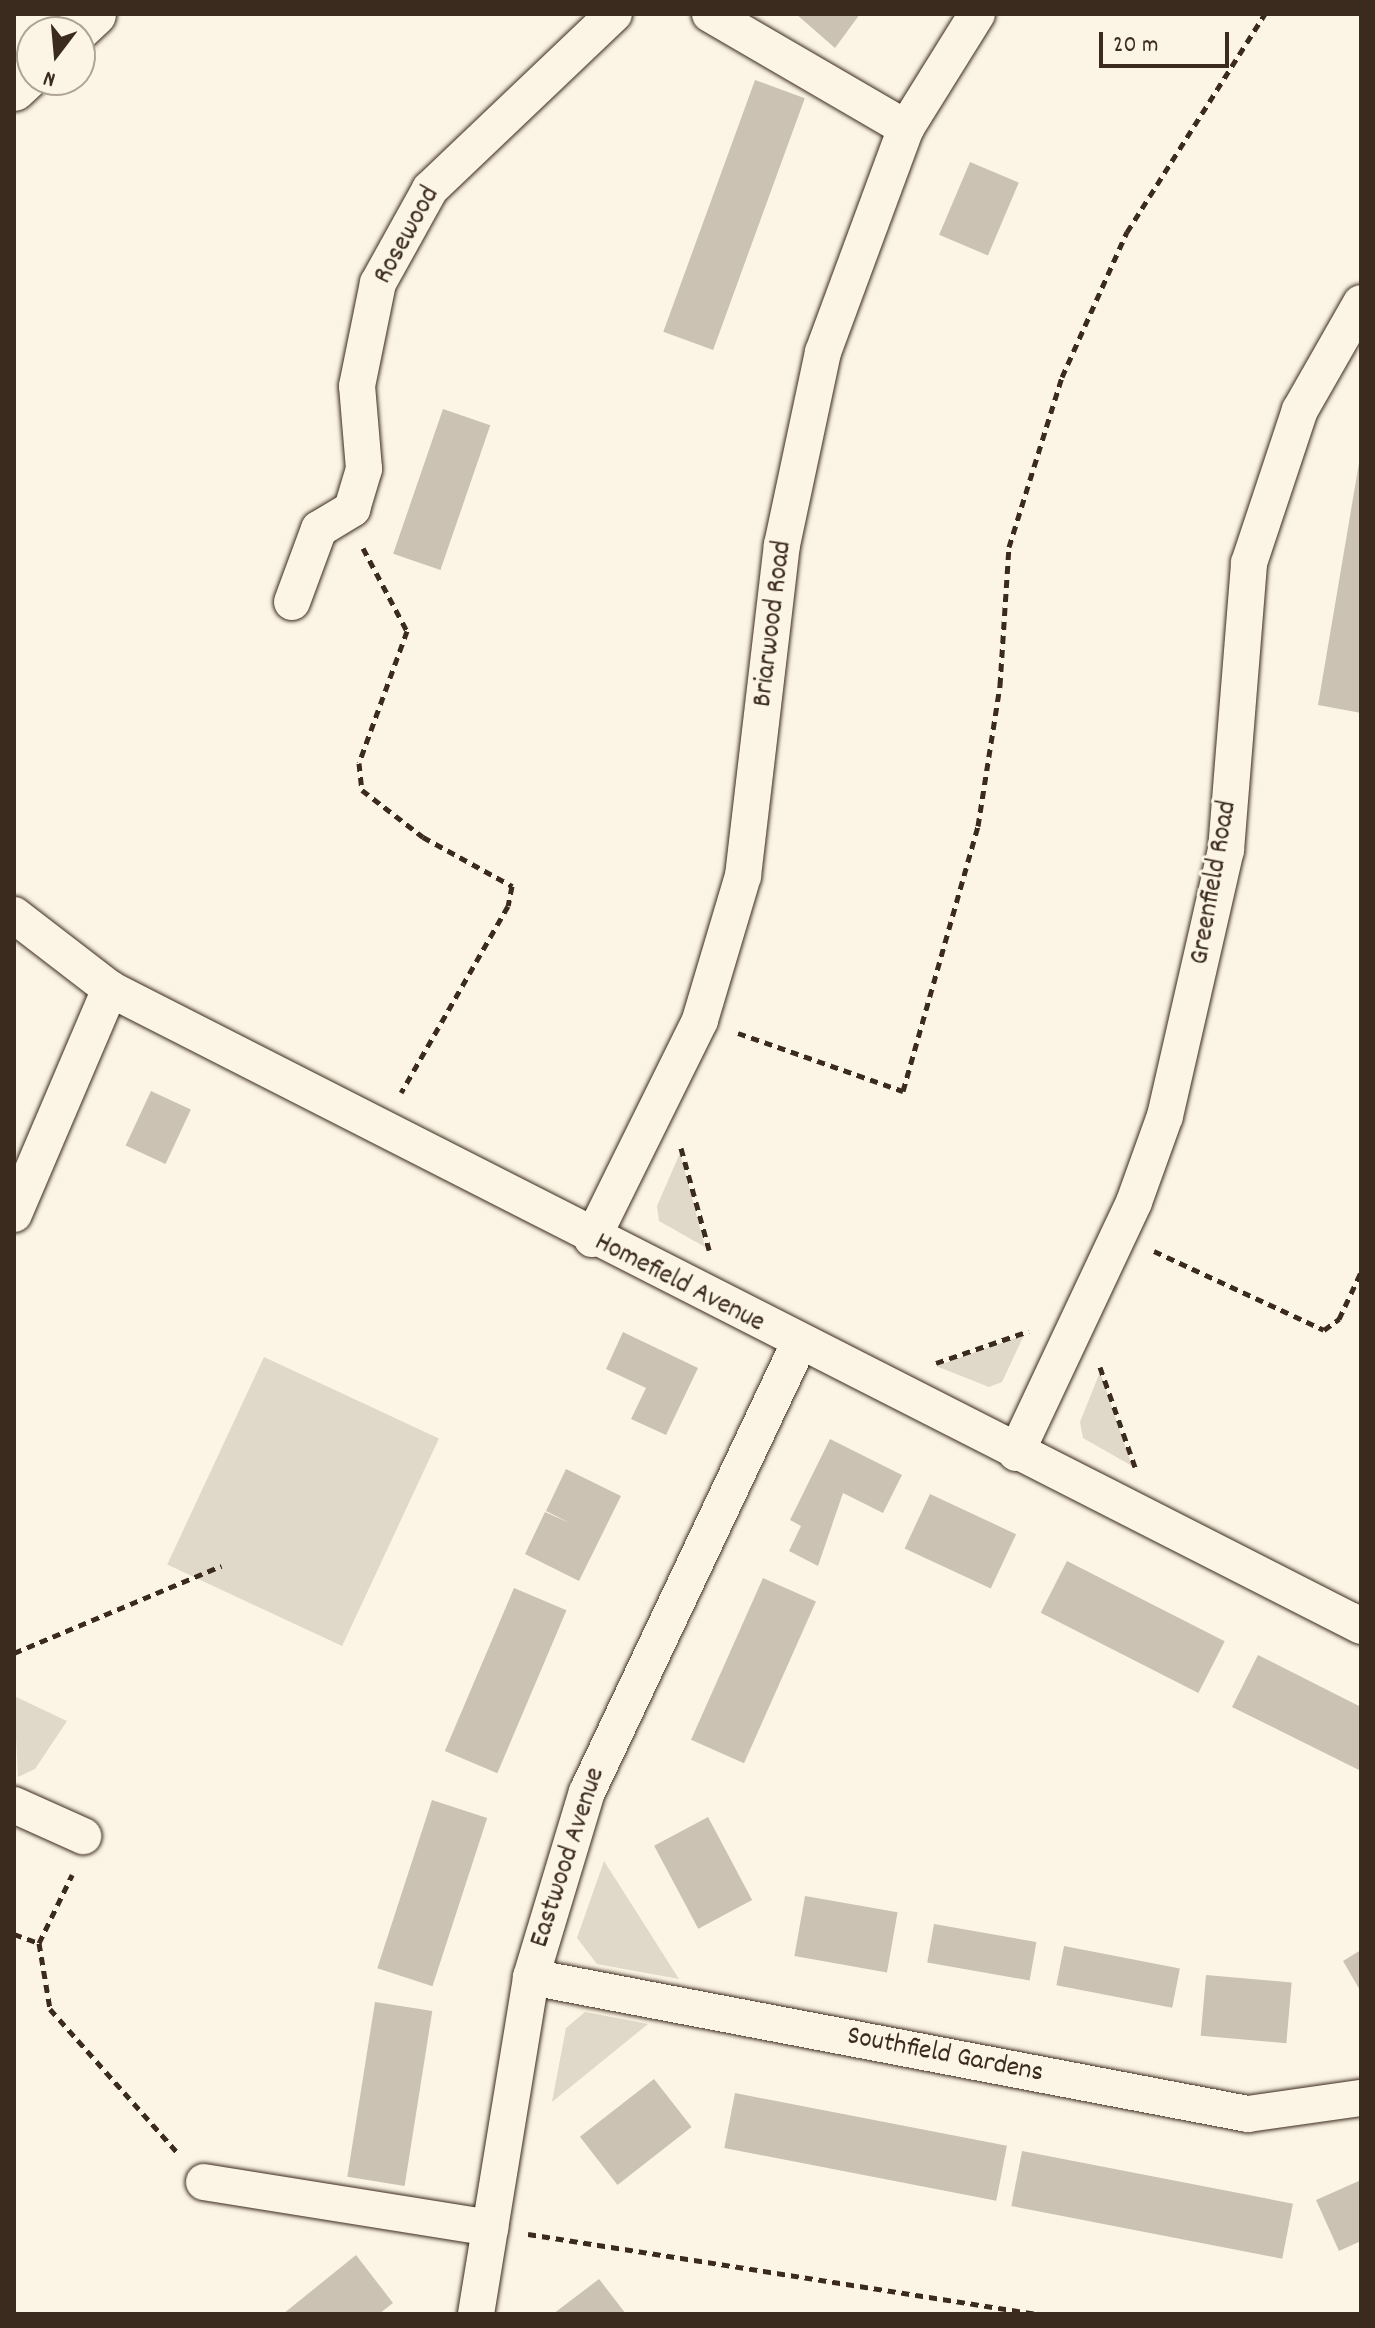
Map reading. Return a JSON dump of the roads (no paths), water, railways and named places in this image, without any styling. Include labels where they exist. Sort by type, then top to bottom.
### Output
[{"type":"street","name":"Rosewood","points":[[292,602],[319,529],[352,509],[364,469],[357,386],[378,283],[430,189],[614,14]]},
{"type":"street","points":[[710,14],[906,128]]},
{"type":"street","name":"Briarwood Road","points":[[592,1239],[700,1020],[743,876],[782,545],[823,352],[906,128],[977,14]]},
{"type":"street","name":"Greenfield Road","points":[[1016,1453],[1119,1233],[1165,1116],[1226,850],[1249,563],[1300,410],[1361,303]]},
{"type":"street","name":"Homefield Avenue","points":[[14,915],[110,989],[382,1125],[798,1346],[1361,1626]]},
{"type":"street","points":[[14,1214],[110,989]]},
{"type":"street","name":"Eastwood Avenue","points":[[476,2314],[531,1977],[587,1792],[798,1346]]},
{"type":"street","points":[[14,1805],[83,1836]]},
{"type":"street","name":"Southfield Gardens","points":[[531,1977],[1248,2114],[1361,2098]]},
{"type":"street","points":[[204,2182],[490,2228]]}]
